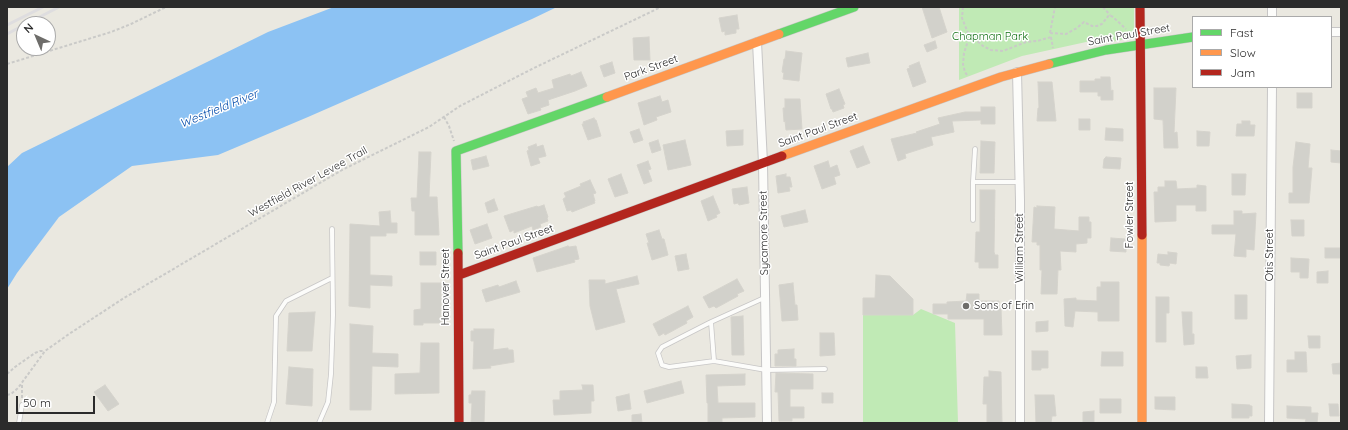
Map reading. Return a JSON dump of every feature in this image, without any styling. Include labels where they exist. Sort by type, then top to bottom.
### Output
[{"type":"street","name":"Park Street","points":[[456,151],[525,128],[854,7]]},
{"type":"street","name":"Fowler Street","points":[[1140,7],[1142,423]]},
{"type":"street","name":"Saint Paul Street","points":[[459,275],[763,163],[1017,72],[1070,58],[1140,44],[1192,37]]},
{"type":"street","name":"Sycamore Street","points":[[757,42],[763,163],[767,423]]},
{"type":"street","name":"William Street","points":[[1017,72],[1020,423]]},
{"type":"street","name":"Otis Street","points":[[1269,423],[1272,88]]},
{"type":"street","name":"Hanover Street","points":[[456,151],[459,275],[459,423]]},
{"type":"lane","points":[[973,220],[975,149]]},
{"type":"lane","points":[[973,182],[1019,182]]},
{"type":"lane","points":[[319,423],[328,402],[331,374],[332,229]]},
{"type":"lane","points":[[267,423],[274,402],[276,316],[286,301],[332,278]]},
{"type":"lane","points":[[764,298],[711,322],[662,347],[658,353],[662,365],[669,367],[714,361],[766,370],[825,369]]},
{"type":"lane","points":[[711,322],[714,361]]},
{"type":"lane","points":[[19,423],[22,405]]},
{"type":"path","points":[[7,64],[111,32],[166,7]]},
{"type":"path","name":"Westfield River Levee Trail","points":[[7,395],[15,391],[45,352],[69,334],[124,298],[342,170],[416,134],[460,106],[532,69],[661,7]]},
{"type":"path","points":[[963,7],[962,18],[968,32],[982,46],[991,50],[1003,52],[1026,42],[1051,37]]},
{"type":"path","points":[[1053,48],[1050,33],[1055,7]]},
{"type":"path","points":[[1103,7],[1126,30]]},
{"type":"path","points":[[1050,33],[1066,34],[1084,22],[1092,26],[1098,26],[1111,15]]},
{"type":"path","points":[[967,75],[963,64],[964,53],[968,41],[972,36]]},
{"type":"path","points":[[444,117],[453,136],[456,151]]},
{"type":"path","points":[[7,374],[15,366],[35,353],[40,351],[45,352]]},
{"type":"path","points":[[22,382],[22,405]]},
{"type":"green space","name":"Chapman Park","points":[[959,7],[1134,7],[1134,29],[1130,35],[1122,40],[1111,42],[1109,37],[1022,56],[959,80]]},
{"type":"green space","points":[[921,309],[955,323],[958,423],[863,423],[863,315],[913,315]]},
{"type":"water","name":"Westfield River","points":[[334,7],[557,7],[218,155],[132,166],[59,217],[17,273],[7,289],[7,167],[22,153],[268,32]]},
{"type":"building","points":[[922,7],[939,7],[947,32],[932,38]]},
{"type":"building","points":[[737,15],[739,29],[736,29],[736,33],[725,35],[725,31],[722,32],[719,18]]},
{"type":"building","points":[[649,37],[650,60],[634,60],[633,38]]},
{"type":"building","points":[[935,41],[937,48],[927,52],[924,45]]},
{"type":"building","points":[[786,51],[802,53],[799,81],[783,79],[784,73],[782,72]]},
{"type":"building","points":[[868,53],[870,63],[848,67],[846,58]]},
{"type":"building","points":[[612,62],[615,73],[604,77],[600,66]]},
{"type":"building","points":[[919,62],[926,82],[913,87],[907,69],[910,68],[909,66]]},
{"type":"building","points":[[581,72],[587,86],[548,100],[549,105],[540,108],[541,110],[528,114],[522,99],[528,97],[526,92],[536,88],[538,93],[554,88],[552,80]]},
{"type":"building","points":[[1101,77],[1110,77],[1111,91],[1113,90],[1113,100],[1101,100],[1101,96],[1098,96],[1098,92],[1080,92],[1080,81],[1095,81],[1095,79],[1101,79]]},
{"type":"building","points":[[1038,82],[1052,82],[1056,121],[1037,121],[1039,108]]},
{"type":"building","points":[[1154,88],[1176,88],[1174,133],[1177,132],[1178,148],[1164,148],[1163,120],[1154,119]]},
{"type":"building","points":[[839,89],[845,104],[843,105],[844,108],[833,112],[826,94]]},
{"type":"building","points":[[1297,93],[1312,93],[1312,108],[1297,108]]},
{"type":"building","points":[[660,96],[662,102],[668,100],[671,112],[656,117],[657,120],[644,125],[638,103]]},
{"type":"building","points":[[785,99],[800,99],[802,129],[786,130],[783,108],[785,108]]},
{"type":"building","points":[[981,107],[995,107],[995,124],[981,124],[981,120],[952,121],[954,132],[931,137],[933,145],[905,154],[906,158],[898,161],[891,139],[917,133],[916,132],[940,124],[938,118],[965,112],[981,112]]},
{"type":"building","points":[[594,118],[601,136],[588,140],[582,124],[584,124],[583,122]]},
{"type":"building","points":[[1079,119],[1090,119],[1090,130],[1079,130]]},
{"type":"building","points":[[1242,121],[1250,121],[1250,125],[1255,125],[1254,136],[1236,136],[1237,124],[1242,124]]},
{"type":"building","points":[[1106,128],[1123,129],[1123,141],[1105,140]]},
{"type":"building","points":[[639,129],[643,140],[634,143],[630,132]]},
{"type":"building","points":[[743,130],[743,145],[727,146],[726,131]]},
{"type":"building","points":[[1197,131],[1210,132],[1209,146],[1197,146]]},
{"type":"building","points":[[658,140],[661,150],[652,153],[649,143]]},
{"type":"building","points":[[685,140],[691,165],[668,170],[663,145]]},
{"type":"building","points":[[981,141],[995,142],[994,173],[980,173]]},
{"type":"building","points":[[1296,142],[1310,144],[1308,168],[1312,168],[1309,203],[1289,203],[1289,193],[1293,193],[1293,167]]},
{"type":"building","points":[[536,144],[537,147],[543,145],[546,156],[538,158],[540,163],[531,166],[527,151],[529,150],[528,147]]},
{"type":"building","points":[[863,146],[870,163],[857,168],[850,151]]},
{"type":"building","points":[[1331,150],[1341,151],[1341,163],[1331,162]]},
{"type":"building","points":[[419,152],[431,152],[429,197],[437,197],[439,235],[415,235],[415,211],[412,211],[411,198],[417,198]]},
{"type":"building","points":[[486,156],[489,166],[473,170],[471,160]]},
{"type":"building","points":[[1106,157],[1121,158],[1120,169],[1103,168],[1104,159]]},
{"type":"building","points":[[648,161],[651,169],[648,170],[652,181],[644,184],[637,165]]},
{"type":"building","points":[[828,161],[830,168],[837,165],[840,175],[834,177],[836,184],[822,189],[814,166]]},
{"type":"building","points":[[621,174],[628,193],[615,197],[608,179]]},
{"type":"building","points":[[786,174],[786,177],[790,177],[792,187],[789,187],[790,191],[778,193],[776,176]]},
{"type":"building","points":[[1232,174],[1246,174],[1245,195],[1232,195]]},
{"type":"building","points":[[590,180],[596,193],[593,194],[595,203],[572,212],[571,210],[567,211],[563,199],[566,197],[564,193],[581,186],[580,184]]},
{"type":"building","points":[[1165,181],[1176,181],[1177,189],[1197,188],[1197,185],[1206,186],[1206,211],[1196,211],[1196,205],[1176,205],[1176,221],[1155,222],[1154,192],[1158,192],[1158,187],[1165,187]]},
{"type":"building","points":[[747,187],[749,203],[739,205],[738,203],[734,204],[732,189]]},
{"type":"building","points":[[980,190],[995,190],[994,252],[995,255],[998,255],[998,268],[979,268],[979,262],[975,262],[976,232],[980,232]]},
{"type":"building","points":[[713,196],[720,213],[716,215],[717,217],[708,221],[701,201]]},
{"type":"building","points":[[494,199],[498,210],[488,213],[485,203]]},
{"type":"building","points":[[544,205],[548,221],[540,224],[541,227],[533,230],[532,226],[514,233],[514,230],[510,232],[504,216]]},
{"type":"building","points":[[1037,206],[1055,207],[1054,229],[1079,231],[1079,217],[1089,217],[1089,222],[1091,222],[1091,238],[1087,238],[1087,243],[1076,244],[1076,252],[1060,251],[1061,270],[1058,270],[1057,294],[1041,294],[1042,270],[1040,270],[1040,245],[1037,245],[1037,242],[1032,242],[1034,207],[1037,208]]},
{"type":"building","points":[[805,210],[808,222],[784,227],[781,216]]},
{"type":"building","points":[[390,211],[391,223],[397,223],[397,233],[386,233],[386,236],[370,236],[370,275],[392,276],[392,286],[370,285],[370,308],[349,306],[350,224],[380,226],[379,212]]},
{"type":"building","points":[[1234,211],[1242,211],[1242,214],[1256,213],[1254,250],[1246,249],[1246,257],[1234,256],[1236,234],[1212,234],[1212,225],[1234,225]]},
{"type":"building","points":[[1291,220],[1304,220],[1304,236],[1292,236]]},
{"type":"building","points":[[487,224],[492,238],[475,244],[470,230]]},
{"type":"building","points":[[659,230],[662,239],[664,239],[668,255],[652,260],[646,234]]},
{"type":"building","points":[[1111,238],[1126,239],[1126,252],[1110,251]]},
{"type":"building","points":[[568,246],[576,246],[579,259],[574,260],[575,262],[537,272],[533,258]]},
{"type":"building","points":[[1325,248],[1341,248],[1341,258],[1325,258]]},
{"type":"building","points":[[420,252],[436,252],[436,265],[420,265]]},
{"type":"building","points":[[1168,252],[1177,253],[1176,264],[1170,263],[1169,266],[1160,265],[1160,263],[1157,263],[1158,254],[1168,255]]},
{"type":"building","points":[[686,254],[689,269],[678,271],[675,256]]},
{"type":"building","points":[[1291,258],[1309,259],[1308,278],[1300,278],[1300,272],[1291,272]]},
{"type":"building","points":[[1328,271],[1328,283],[1317,283],[1317,272]]},
{"type":"building","points":[[876,275],[890,276],[913,299],[913,315],[863,315],[863,298],[875,298]]},
{"type":"building","points":[[637,276],[639,284],[616,289],[625,322],[596,330],[590,306],[589,280],[605,280],[605,284]]},
{"type":"building","points":[[737,279],[744,291],[716,308],[714,306],[709,308],[703,297]]},
{"type":"building","points":[[516,281],[520,292],[486,302],[482,290],[498,285],[499,287]]},
{"type":"building","points":[[1101,282],[1119,282],[1119,321],[1098,321],[1098,312],[1075,311],[1073,327],[1065,326],[1064,299],[1076,298],[1076,300],[1097,301],[1097,287],[1101,287]]},
{"type":"building","points":[[421,283],[441,283],[441,323],[423,323],[423,325],[414,325],[414,310],[421,309]]},
{"type":"building","points":[[793,283],[798,320],[782,321],[779,285]]},
{"type":"building","name":"Sons of Erin","points":[[967,294],[979,294],[979,301],[999,301],[999,307],[1001,308],[1002,335],[984,335],[984,319],[948,319],[948,314],[933,314],[933,304],[947,304],[947,302],[966,301]]},
{"type":"building","points":[[1235,295],[1247,295],[1247,319],[1235,319]]},
{"type":"building","points":[[1156,297],[1169,297],[1169,313],[1166,313],[1166,342],[1156,342]]},
{"type":"building","points":[[688,306],[693,317],[686,321],[687,323],[665,335],[664,333],[659,336],[653,324]]},
{"type":"building","points":[[315,312],[312,351],[287,351],[289,313]]},
{"type":"building","points":[[1182,312],[1192,312],[1192,334],[1194,334],[1194,344],[1184,345]]},
{"type":"building","points":[[743,316],[744,355],[732,355],[731,317]]},
{"type":"building","points":[[1048,321],[1048,331],[1036,332],[1036,322]]},
{"type":"building","points":[[350,324],[373,326],[372,353],[398,354],[398,367],[372,366],[371,410],[350,410]]},
{"type":"building","points":[[474,329],[494,329],[493,350],[508,348],[508,350],[513,350],[514,362],[490,366],[491,368],[473,369],[474,341],[471,341],[471,331],[474,331]]},
{"type":"building","points":[[820,333],[834,333],[835,355],[820,356]]},
{"type":"building","points":[[1308,336],[1320,336],[1320,348],[1309,348]]},
{"type":"building","points":[[421,343],[439,343],[439,393],[395,394],[395,374],[420,373]]},
{"type":"building","points":[[794,349],[796,366],[775,366],[775,354],[778,354],[778,350]]},
{"type":"building","points":[[1032,351],[1048,351],[1048,368],[1032,370]]},
{"type":"building","points":[[1102,352],[1123,352],[1123,366],[1101,366]]},
{"type":"building","points":[[1295,352],[1306,352],[1307,372],[1287,372],[1287,360],[1295,360]]},
{"type":"building","points":[[1251,355],[1251,368],[1237,369],[1236,356]]},
{"type":"building","points":[[1341,363],[1341,374],[1333,374],[1332,364]]},
{"type":"building","points":[[289,367],[313,369],[312,406],[286,404]]},
{"type":"building","points":[[1196,367],[1207,367],[1208,378],[1196,378]]},
{"type":"building","points":[[989,371],[1001,372],[1002,423],[987,423],[987,404],[983,404],[984,377],[989,377]]},
{"type":"building","points":[[776,373],[813,374],[813,389],[790,389],[790,407],[804,407],[804,418],[792,418],[792,421],[779,421],[778,392],[775,392]]},
{"type":"building","points":[[745,374],[745,385],[717,386],[718,403],[755,403],[755,417],[722,418],[722,423],[708,423],[706,375]]},
{"type":"building","points":[[681,381],[684,393],[647,403],[644,391]]},
{"type":"building","points":[[105,385],[119,404],[108,411],[94,392]]},
{"type":"building","points":[[582,385],[593,385],[594,401],[591,401],[591,413],[554,415],[553,400],[560,400],[560,391],[583,390]]},
{"type":"building","points":[[472,391],[485,391],[484,423],[471,423],[472,403],[469,403],[469,395],[471,395]]},
{"type":"building","points":[[822,393],[833,393],[833,403],[822,403]]},
{"type":"building","points":[[629,394],[631,409],[618,411],[616,397]]},
{"type":"building","points":[[1035,395],[1054,395],[1056,416],[1052,416],[1051,423],[1036,423]]},
{"type":"building","points":[[1155,397],[1175,397],[1175,410],[1155,409]]},
{"type":"building","points":[[1100,399],[1121,399],[1121,413],[1100,413]]},
{"type":"building","points":[[1232,404],[1252,406],[1252,416],[1249,416],[1249,418],[1232,418]]},
{"type":"building","points":[[1329,404],[1338,404],[1339,416],[1330,416]]},
{"type":"building","points":[[1287,406],[1311,407],[1311,413],[1318,413],[1317,423],[1305,423],[1306,419],[1287,418]]},
{"type":"building","points":[[1094,411],[1094,423],[1083,422],[1083,412]]},
{"type":"building","points":[[641,414],[642,423],[632,423],[632,415]]},
{"type":"railway","points":[[7,25],[43,7]]},
{"type":"railway","points":[[42,16],[59,7]]},
{"type":"railway","points":[[7,34],[16,29]]},
{"type":"traffic: fast","points":[[779,34],[854,7]]},
{"type":"traffic: fast","points":[[1049,64],[1106,50],[1192,37]]},
{"type":"traffic: fast","points":[[458,253],[456,151],[607,97]]},
{"type":"traffic: slow","points":[[607,97],[779,34]]},
{"type":"traffic: slow","points":[[782,156],[1001,77],[1049,64]]},
{"type":"traffic: slow","points":[[1142,235],[1142,423]]},
{"type":"traffic: jam","points":[[1140,7],[1142,235]]},
{"type":"traffic: jam","points":[[459,275],[782,156]]},
{"type":"traffic: jam","points":[[458,253],[459,423]]},
{"type":"place","name":"Sons of Erin","points":[[966,306]]}]
